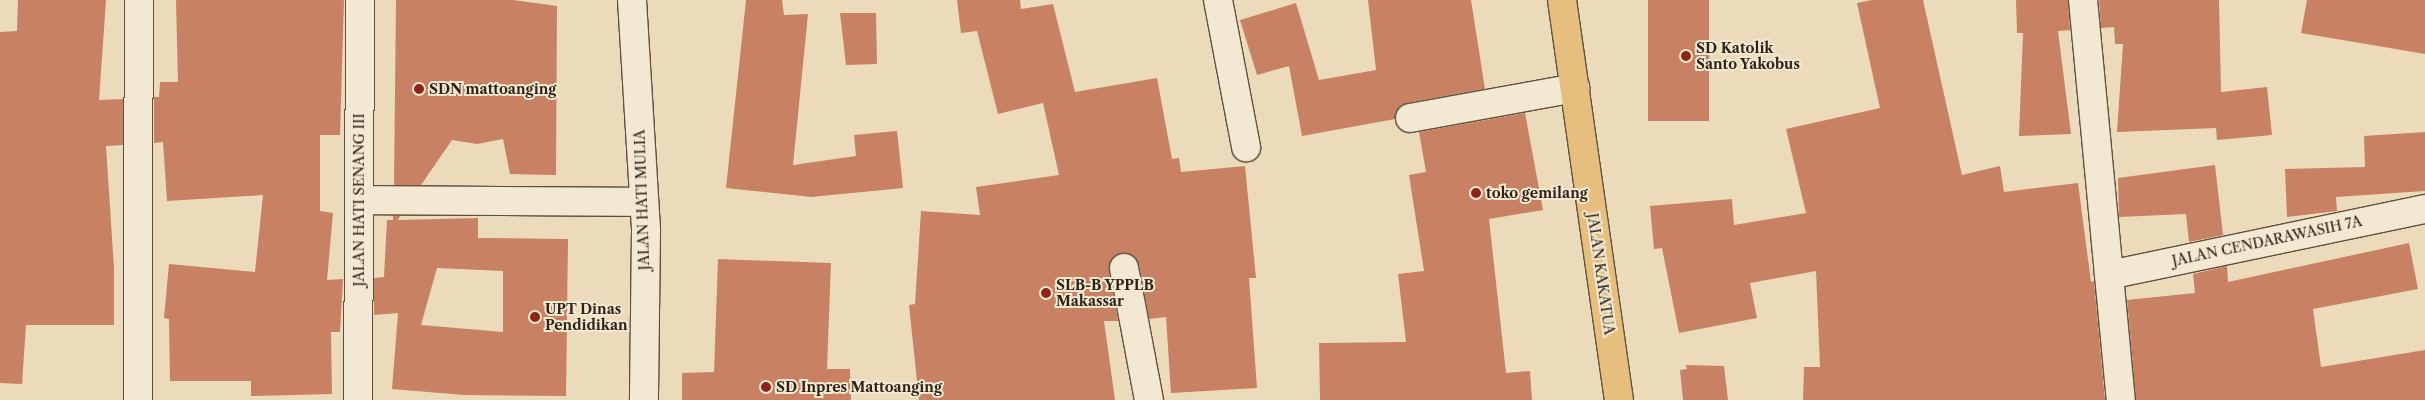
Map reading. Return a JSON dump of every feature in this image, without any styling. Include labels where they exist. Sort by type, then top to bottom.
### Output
[{"type":"main road","name":"JALAN KAKATUA","points":[[1562,0],[1619,400]]},
{"type":"street","points":[[138,400],[139,0]]},
{"type":"street","name":"JALAN HATI SENANG III","points":[[358,400],[360,0]]},
{"type":"street","name":"JALAN HATI MULIA","points":[[632,0],[644,202],[644,400]]},
{"type":"street","points":[[1218,0],[1246,147]]},
{"type":"street","points":[[2083,0],[2121,400]]},
{"type":"street","points":[[1410,118],[1575,88]]},
{"type":"street","points":[[360,200],[644,202]]},
{"type":"street","name":"JALAN CENDARAWASIH 7A","points":[[2109,275],[2425,209]]},
{"type":"street","points":[[1124,268],[1149,400]]},
{"type":"building","points":[[18,0],[106,0],[99,100],[123,99],[123,145],[106,146],[114,268],[114,325],[26,325],[22,384],[0,383],[0,32],[17,31]]},
{"type":"building","points":[[176,0],[344,0],[340,135],[320,135],[320,211],[333,213],[327,280],[343,279],[340,332],[331,332],[332,394],[251,396],[251,381],[170,381],[169,319],[164,318],[169,264],[255,272],[263,195],[167,201],[163,142],[154,143],[154,97],[159,97],[160,82],[178,82]]},
{"type":"building","points":[[396,0],[513,0],[557,6],[556,175],[510,174],[503,139],[477,144],[452,140],[421,185],[394,185]]},
{"type":"building","points":[[746,0],[782,0],[784,15],[808,14],[793,165],[856,156],[854,135],[897,131],[903,188],[811,197],[726,188]]},
{"type":"building","points":[[957,0],[1020,0],[1021,9],[1053,4],[1075,92],[1157,78],[1172,159],[1179,158],[1181,172],[1245,166],[1256,278],[1249,278],[1257,388],[1171,393],[1166,317],[1149,319],[1139,265],[1135,257],[1122,253],[1113,257],[1109,270],[1118,321],[1104,321],[1115,400],[919,400],[909,305],[915,304],[921,211],[980,215],[976,187],[1059,175],[1043,103],[998,114],[977,31],[961,33]]},
{"type":"building","points":[[1368,0],[1471,0],[1485,89],[1407,103],[1400,106],[1395,119],[1302,136],[1289,66],[1257,75],[1240,20],[1296,3],[1319,80],[1376,70]]},
{"type":"building","name":"SD Katolik Santo Yakobus","points":[[1648,0],[1709,0],[1709,121],[1648,121]]},
{"type":"building","points":[[1872,0],[1923,0],[1962,175],[2000,166],[2004,192],[2078,183],[2091,282],[2094,281],[2105,400],[1803,400],[1804,367],[1820,367],[1816,271],[1750,283],[1757,318],[1679,333],[1662,248],[1654,249],[1650,206],[1732,199],[1734,225],[1806,213],[1786,129],[1880,108],[1857,3]]},
{"type":"building","points":[[2016,0],[2068,0],[2070,30],[2058,31],[2071,134],[2019,136],[2023,33],[2017,33]]},
{"type":"building","points":[[2099,0],[2219,0],[2221,92],[2267,87],[2272,135],[2217,140],[2216,128],[2117,132],[2123,44],[2115,44],[2114,27],[2101,28]]},
{"type":"building","points":[[2307,0],[2425,0],[2425,54],[2301,33]]},
{"type":"building","points":[[840,13],[876,13],[877,64],[846,65]]},
{"type":"building","points":[[1525,113],[1543,210],[1489,219],[1506,373],[1530,371],[1532,400],[1320,400],[1319,343],[1406,342],[1398,274],[1424,271],[1409,175],[1426,172],[1419,132]]},
{"type":"building","points":[[2425,132],[2425,191],[2336,197],[2337,211],[2287,217],[2285,169],[2365,167],[2364,136]]},
{"type":"building","points":[[2215,165],[2223,235],[2189,242],[2186,214],[2119,217],[2118,178]]},
{"type":"building","points":[[393,216],[400,216],[398,220],[478,218],[478,238],[568,239],[566,396],[464,395],[392,389],[398,313],[374,315],[374,278],[384,277],[387,220],[393,220]],"holes":[[[437,268],[503,271],[503,332],[421,325]]]},
{"type":"building","points":[[2409,243],[2418,289],[2313,309],[2321,367],[2425,350],[2425,400],[2136,400],[2127,300],[2195,293],[2193,274],[2227,266],[2228,282]]},
{"type":"building","points":[[718,259],[831,263],[827,369],[850,369],[851,400],[682,400],[682,373],[714,372]]},
{"type":"building","points":[[1686,365],[1724,366],[1728,400],[1683,400],[1680,370],[1687,369]]},
{"type":"place","name":"SD Katolik Santo Yakobus","points":[[1686,56]]},
{"type":"place","name":"SDN mattoanging","points":[[419,89]]},
{"type":"place","name":"toko gemilang","points":[[1476,193]]},
{"type":"place","name":"SLB-B YPPLB Makassar","points":[[1046,293]]},
{"type":"place","name":"UPT Dinas Pendidikan","points":[[535,317]]},
{"type":"place","name":"SD Inpres Mattoanging","points":[[766,387]]}]
